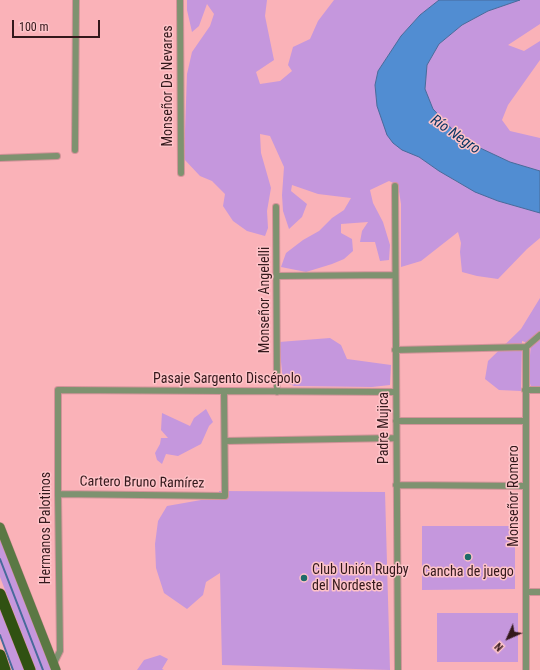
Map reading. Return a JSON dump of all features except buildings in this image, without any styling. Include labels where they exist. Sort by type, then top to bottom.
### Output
[{"type":"highway","points":[[0,594],[30,670]]},
{"type":"highway","points":[[0,655],[5,670]]},
{"type":"street","points":[[75,150],[76,0]]},
{"type":"street","name":"Monseñor De Nevares","points":[[180,0],[181,173]]},
{"type":"street","points":[[0,158],[57,156]]},
{"type":"street","name":"Padre Mujica","points":[[395,186],[398,670]]},
{"type":"street","name":"Monseñor Angelelli","points":[[276,207],[277,392]]},
{"type":"street","points":[[277,276],[395,275]]},
{"type":"street","points":[[395,350],[526,346],[540,335]]},
{"type":"street","name":"Monseñor Romero","points":[[526,346],[526,670]]},
{"type":"street","name":"Pasaje Sargento Discépolo","points":[[58,390],[396,392]]},
{"type":"street","name":"Hermanos Palotinos","points":[[55,667],[60,651],[58,390]]},
{"type":"street","points":[[525,390],[540,390]]},
{"type":"street","points":[[224,391],[225,442],[396,438]]},
{"type":"street","points":[[396,421],[526,421]]},
{"type":"street","name":"Cartero Bruno Ramírez","points":[[58,494],[226,496],[225,442]]},
{"type":"street","points":[[396,485],[526,486]]},
{"type":"street","points":[[0,527],[55,667]]},
{"type":"street","points":[[526,592],[540,592]]},
{"type":"shaded area","points":[[187,0],[267,0],[265,16],[274,60],[256,72],[260,84],[280,81],[292,71],[288,65],[293,47],[310,39],[318,21],[334,0],[439,0],[420,15],[401,36],[378,71],[375,85],[377,106],[411,153],[457,182],[498,201],[540,213],[540,238],[527,249],[498,279],[462,272],[460,252],[461,243],[458,232],[421,261],[401,267],[401,204],[398,185],[389,181],[370,190],[373,203],[383,222],[390,245],[389,260],[380,261],[375,242],[360,242],[362,231],[368,222],[341,224],[341,233],[352,239],[353,251],[344,259],[306,272],[281,267],[286,253],[303,240],[319,231],[332,218],[344,210],[351,198],[318,194],[292,185],[291,191],[307,204],[302,217],[289,229],[283,211],[282,195],[284,167],[270,136],[260,134],[261,153],[271,188],[267,211],[268,228],[265,236],[247,231],[233,221],[223,206],[225,194],[212,181],[200,176],[184,159],[187,74],[192,52],[210,26],[214,14],[207,4],[199,26],[192,32],[187,10]]},
{"type":"shaded area","points":[[520,0],[540,0],[540,24],[508,45],[524,51],[540,41],[540,60],[508,105],[502,120],[510,131],[540,138],[540,171],[510,162],[478,147],[453,130],[433,109],[425,89],[427,65],[439,44],[462,25],[488,11]]},
{"type":"shaded area","points":[[540,298],[540,389],[533,392],[528,378],[531,344],[522,341],[521,391],[499,390],[485,379],[488,361],[521,329]]},
{"type":"shaded area","points":[[330,338],[341,345],[347,359],[391,365],[390,385],[372,387],[294,386],[283,381],[279,342]]},
{"type":"shaded area","points":[[206,409],[213,422],[209,426],[201,444],[178,456],[166,454],[162,464],[157,460],[155,453],[160,444],[161,438],[168,438],[161,430],[162,413],[190,426],[194,418]]},
{"type":"shaded area","name":"Club Unión Rugby del Nordeste","points":[[219,491],[385,492],[390,670],[222,665],[220,573],[206,582],[203,595],[187,609],[164,593],[156,568],[155,544],[158,521],[167,506],[201,500],[219,500]]},
{"type":"shaded area","name":"Cancha de juego","points":[[422,526],[515,526],[515,589],[422,590]]},
{"type":"shaded area","points":[[0,536],[52,670],[36,670],[0,577]]},
{"type":"shaded area","points":[[0,608],[25,670],[13,670],[0,633]]},
{"type":"shaded area","points":[[437,613],[518,613],[518,662],[437,662]]},
{"type":"shaded area","points":[[160,655],[168,659],[162,669],[164,670],[137,670],[144,660]]},
{"type":"water","name":"Río Negro","points":[[439,0],[520,0],[488,11],[462,25],[439,44],[427,65],[425,89],[433,109],[453,130],[478,147],[510,162],[540,171],[540,213],[498,201],[475,192],[439,171],[419,157],[402,150],[393,143],[387,135],[377,106],[375,85],[378,71],[401,36],[420,15]]},
{"type":"waterway","points":[[0,559],[43,670]]},
{"type":"waterway","points":[[0,635],[13,670]]},
{"type":"place","name":"Cancha de juego","points":[[468,557]]},
{"type":"place","name":"Club Unión Rugby del Nordeste","points":[[304,578]]}]
